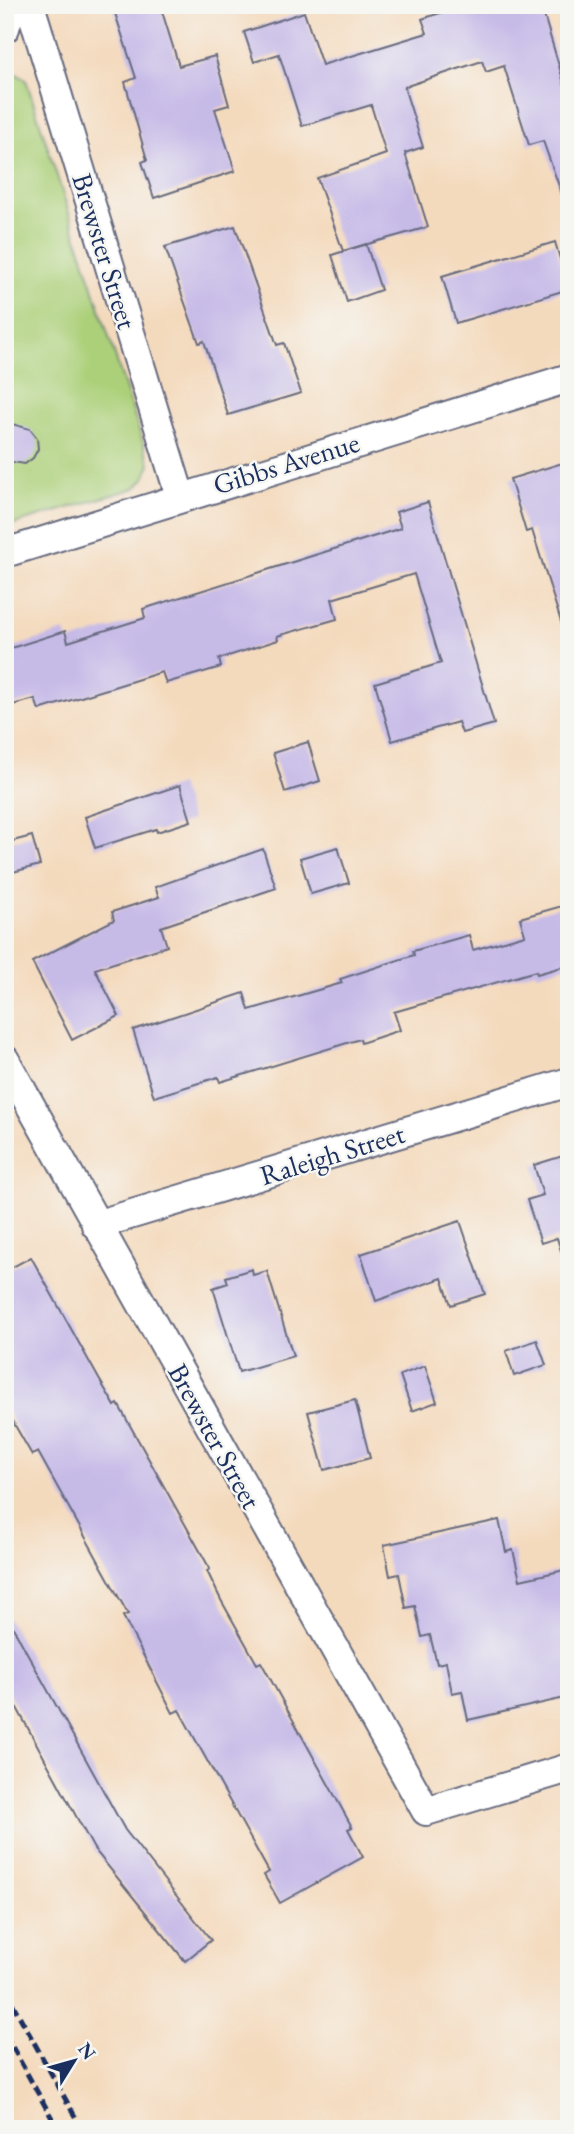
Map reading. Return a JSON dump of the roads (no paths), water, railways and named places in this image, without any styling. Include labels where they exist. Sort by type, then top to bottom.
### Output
[{"type":"street","points":[[5,28],[12,5]]},
{"type":"street","name":"Brewster Street","points":[[30,5],[180,496]]},
{"type":"street","name":"Gibbs Avenue","points":[[5,553],[180,496],[569,378]]},
{"type":"street","name":"Brewster Street","points":[[5,1060],[426,1811],[569,1768]]},
{"type":"street","name":"Raleigh Street","points":[[96,1225],[569,1082]]},
{"type":"railway","points":[[5,1990],[82,2129]]},
{"type":"railway","points":[[5,2034],[58,2129]]}]
